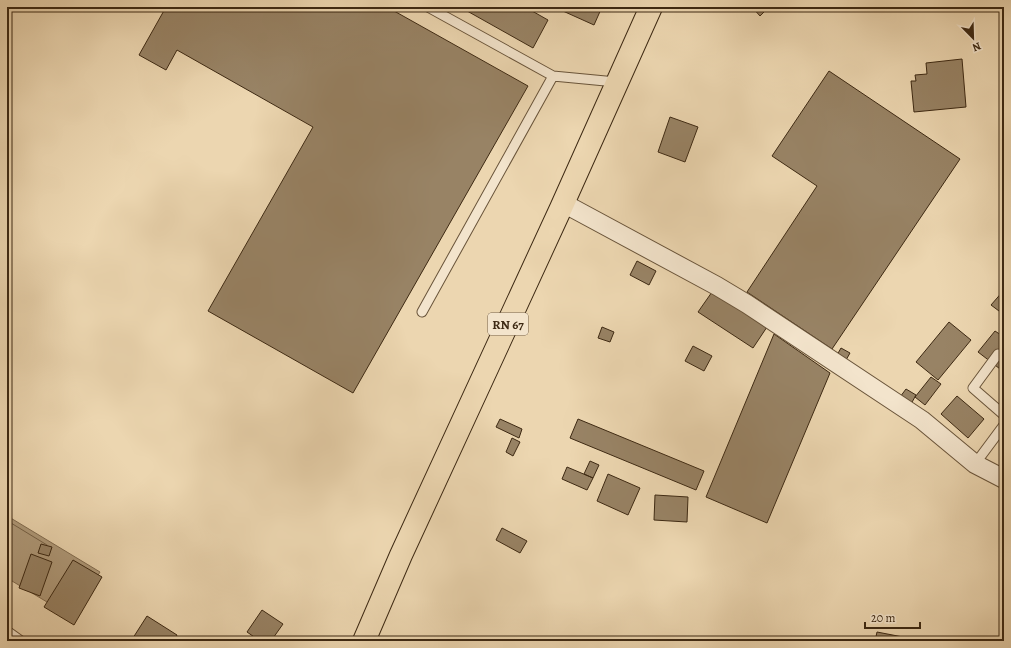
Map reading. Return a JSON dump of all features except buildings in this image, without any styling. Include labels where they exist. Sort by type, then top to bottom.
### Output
[{"type":"main road","name":"RN 67","points":[[364,641],[401,555],[563,203],[616,82],[651,7]]},
{"type":"street","points":[[563,203],[717,286],[747,304],[922,420],[975,464],[1004,479]]},
{"type":"lane","points":[[428,7],[553,76],[616,82]]},
{"type":"lane","points":[[422,312],[553,76]]},
{"type":"lane","points":[[1004,359],[998,354],[973,388],[1004,415]]},
{"type":"lane","points":[[975,464],[1004,426]]},
{"type":"lane","points":[[7,631],[21,641]]},
{"type":"water","points":[[9,517],[100,572],[72,617],[7,578],[7,521]]}]
